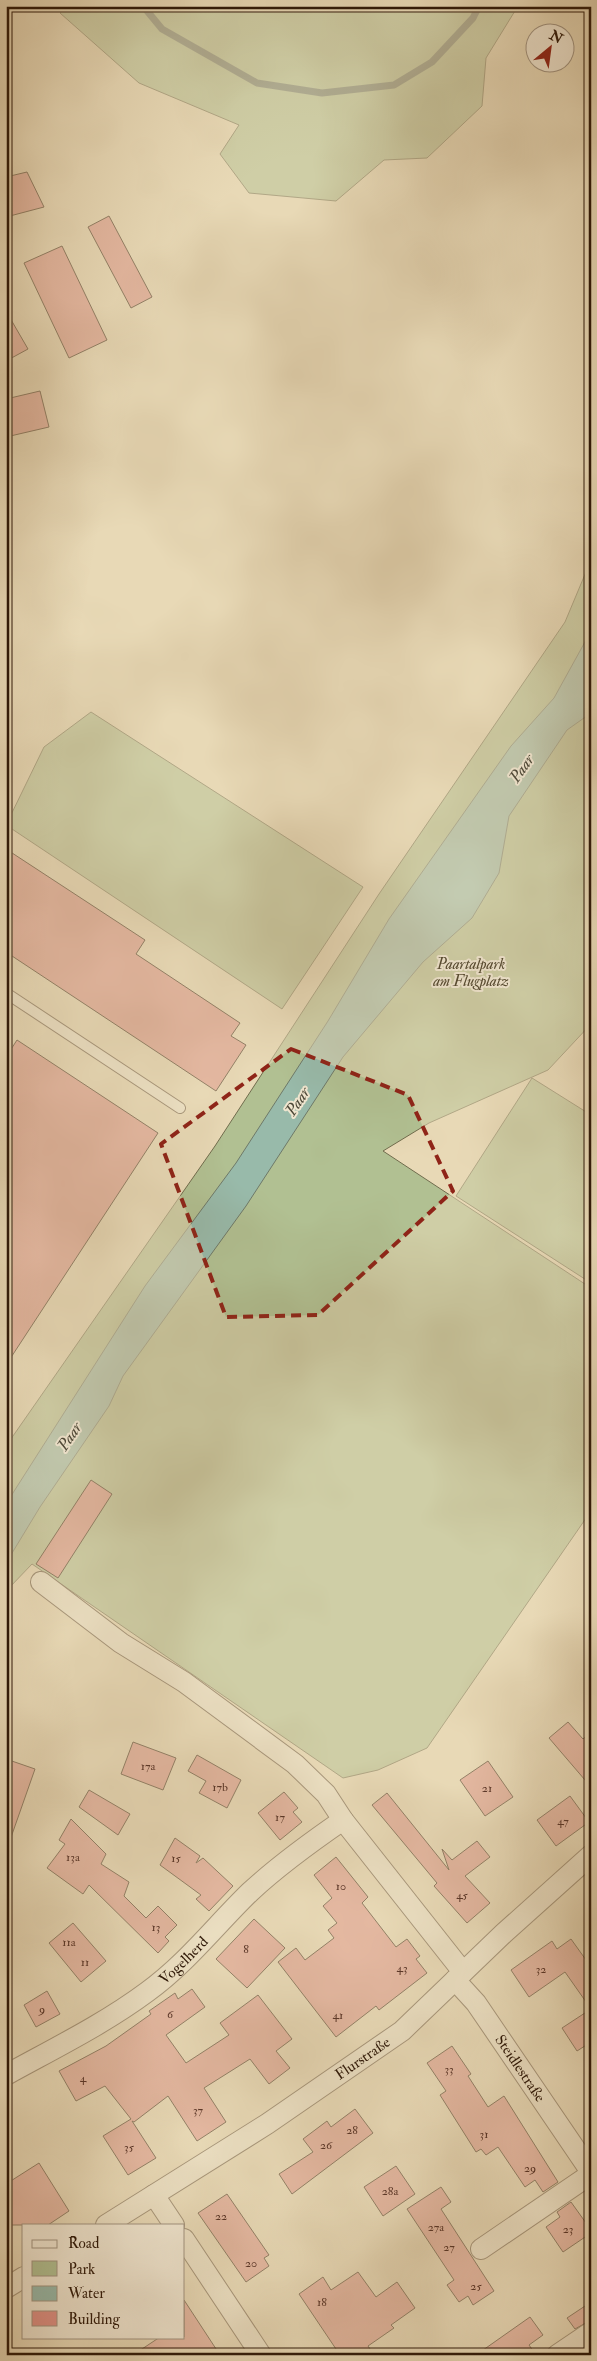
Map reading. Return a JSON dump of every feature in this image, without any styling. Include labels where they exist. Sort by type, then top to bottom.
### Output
[{"type":"street","points":[[41,1582],[121,1643],[184,1682],[295,1764],[326,1794],[343,1820],[459,1976]]},
{"type":"street","name":"Vogelherd","points":[[6,2075],[121,2010],[148,1992],[177,1967],[257,1886],[343,1820]]},
{"type":"street","name":"Flurstraße","points":[[108,2224],[267,2124],[356,2065],[402,2031],[591,1855]]},
{"type":"street","name":"Steidlestraße","points":[[459,1976],[588,2164],[481,2249]]},
{"type":"street","points":[[154,2195],[173,2224]]},
{"type":"street","points":[[185,2241],[261,2355]]},
{"type":"street","points":[[6,2288],[22,2278]]},
{"type":"street","points":[[557,2355],[591,2332]]},
{"type":"lane","points":[[6,993],[180,1108]]},
{"type":"highlighted area","points":[[291,1049],[408,1095],[453,1191],[318,1315],[226,1317],[161,1144]]},
{"type":"green space","points":[[66,6],[518,6],[486,58],[482,106],[427,158],[384,160],[336,201],[249,193],[220,154],[239,125],[139,83],[60,13]]},
{"type":"green space","name":"Paartalpark am Flugplatz","points":[[591,560],[591,1024],[548,1070],[429,1123],[383,1151],[591,1288],[591,1511],[427,1748],[378,1770],[343,1778],[32,1564],[9,1588],[6,1587],[6,1446],[215,1146],[379,894],[565,622]]},
{"type":"green space","points":[[91,712],[363,887],[282,1009],[6,825],[44,747]]},
{"type":"green space","points":[[532,1078],[591,1115],[591,1283],[456,1196]]},
{"type":"water","name":"Paar","points":[[591,631],[591,713],[567,730],[509,816],[499,873],[472,918],[423,962],[343,1057],[246,1206],[123,1376],[109,1406],[40,1507],[6,1563],[6,1504],[145,1286],[236,1163],[328,1021],[389,919],[511,746],[554,698]]},
{"type":"building","points":[[27,172],[44,207],[6,217],[6,177]]},
{"type":"building","points":[[109,216],[152,297],[131,308],[88,227]]},
{"type":"building","points":[[62,246],[107,340],[69,358],[24,263]]},
{"type":"building","points":[[6,311],[28,349],[6,361]]},
{"type":"building","points":[[40,391],[49,427],[6,437],[6,399]]},
{"type":"building","points":[[6,849],[145,940],[136,954],[240,1023],[231,1036],[246,1045],[216,1091],[6,952]]},
{"type":"building","points":[[17,1040],[158,1133],[6,1365],[6,1057]]},
{"type":"building","points":[[91,1480],[112,1494],[58,1578],[36,1564]]},
{"type":"building","points":[[568,1722],[583,1739],[591,1732],[591,1787],[549,1738]]},
{"type":"building","points":[[133,1742],[176,1758],[163,1790],[121,1774]]},
{"type":"building","points":[[197,1755],[241,1780],[227,1808],[199,1793],[206,1781],[188,1771]]},
{"type":"building","points":[[6,1759],[35,1769],[9,1843],[6,1843]]},
{"type":"building","points":[[488,1761],[513,1797],[485,1816],[460,1780]]},
{"type":"building","points":[[89,1790],[130,1814],[118,1835],[79,1807]]},
{"type":"building","points":[[284,1792],[298,1808],[293,1812],[302,1822],[280,1840],[258,1813]]},
{"type":"building","points":[[387,1793],[449,1870],[442,1849],[452,1860],[477,1841],[490,1857],[465,1876],[490,1903],[467,1923],[434,1886],[437,1883],[372,1805]]},
{"type":"building","points":[[570,1796],[589,1822],[556,1846],[537,1820]]},
{"type":"building","points":[[71,1819],[106,1854],[101,1864],[129,1882],[124,1896],[146,1918],[158,1906],[177,1925],[165,1937],[169,1941],[158,1953],[89,1885],[83,1894],[47,1868],[65,1844],[59,1840]]},
{"type":"building","points":[[175,1838],[200,1856],[196,1863],[203,1858],[233,1886],[209,1911],[196,1899],[201,1895],[160,1865]]},
{"type":"building","points":[[336,1857],[368,1897],[362,1903],[396,1947],[407,1939],[420,1956],[416,1959],[427,1973],[379,2010],[376,2006],[336,2037],[278,1962],[296,1948],[305,1960],[334,1938],[328,1930],[337,1923],[323,1906],[332,1898],[314,1875]]},
{"type":"building","points":[[254,1919],[285,1948],[247,1988],[216,1959]]},
{"type":"building","points":[[73,1923],[106,1961],[81,1982],[49,1943]]},
{"type":"building","points":[[571,1939],[591,1967],[591,2009],[565,1972],[529,1997],[511,1970],[552,1941],[557,1949]]},
{"type":"building","points":[[192,1989],[205,2007],[166,2035],[186,2063],[229,2035],[220,2023],[258,1995],[292,2039],[276,2051],[290,2068],[269,2084],[250,2059],[204,2088],[226,2122],[197,2141],[168,2096],[134,2122],[132,2121],[156,2158],[128,2175],[103,2136],[131,2119],[105,2086],[76,2101],[59,2071],[106,2046],[151,2014],[149,2011],[175,1993],[178,1999]]},
{"type":"building","points":[[47,1991],[60,2014],[36,2027],[24,2005]]},
{"type":"building","points":[[591,2009],[591,2042],[577,2051],[562,2028]]},
{"type":"building","points":[[452,2046],[471,2074],[468,2076],[488,2107],[504,2096],[558,2182],[543,2192],[535,2180],[525,2187],[498,2147],[486,2155],[481,2149],[476,2152],[440,2095],[446,2091],[427,2063]]},
{"type":"building","points":[[355,2109],[373,2133],[292,2194],[279,2174],[313,2152],[303,2139],[327,2121],[331,2127]]},
{"type":"building","points":[[39,2163],[69,2211],[50,2224],[6,2225],[6,2184]]},
{"type":"building","points":[[396,2166],[415,2194],[383,2216],[364,2187]]},
{"type":"building","points":[[441,2187],[451,2202],[441,2209],[494,2291],[473,2305],[468,2296],[459,2302],[447,2285],[454,2280],[407,2209]]},
{"type":"building","points":[[227,2194],[269,2255],[264,2258],[269,2266],[246,2282],[198,2213]]},
{"type":"building","points":[[571,2202],[591,2230],[591,2233],[563,2252],[546,2227],[560,2217],[557,2212]]},
{"type":"building","points":[[358,2272],[376,2297],[397,2282],[415,2308],[391,2325],[394,2328],[368,2346],[374,2355],[340,2355],[299,2294],[323,2277],[331,2290]]},
{"type":"building","points":[[185,2302],[220,2355],[133,2355],[158,2338],[185,2338]]},
{"type":"building","points":[[591,2302],[591,2320],[575,2329],[567,2318]]},
{"type":"building","points":[[530,2317],[543,2335],[529,2345],[536,2355],[476,2355]]},
{"type":"waterway","points":[[143,6],[162,29],[257,83],[322,93],[394,85],[432,62],[473,18],[479,6]]}]
